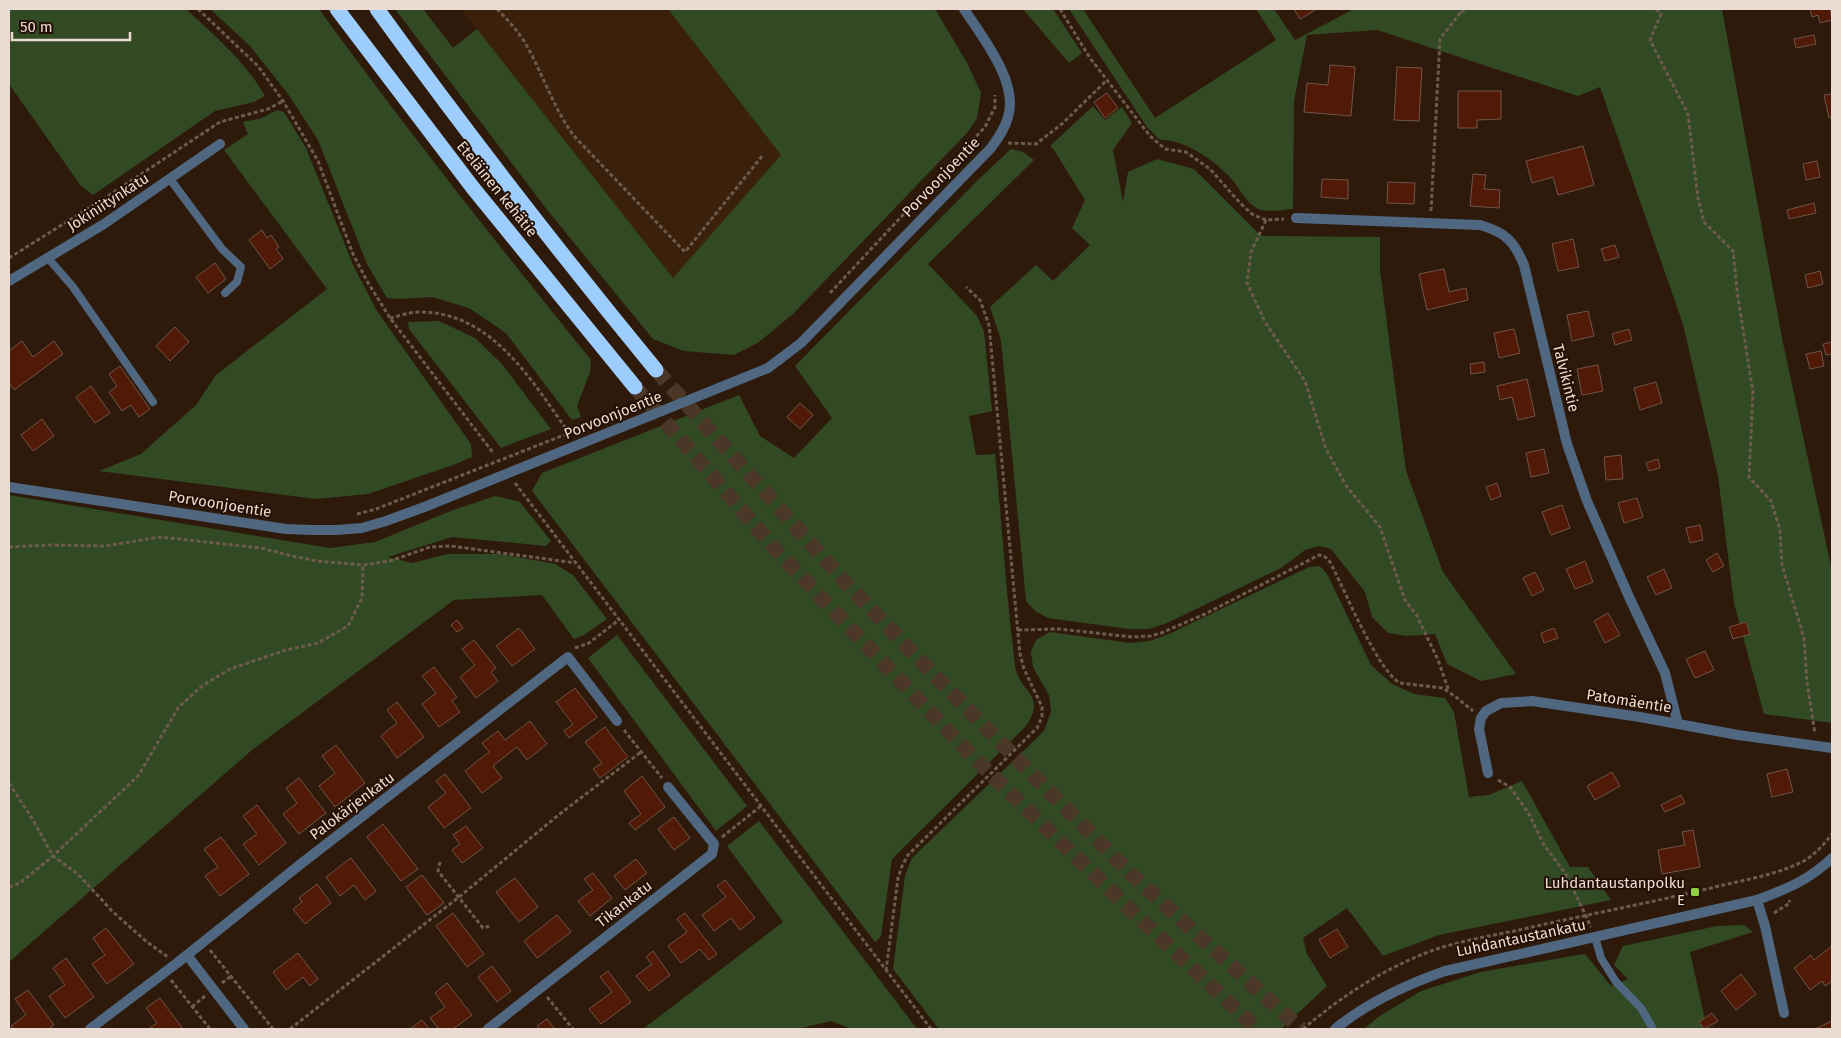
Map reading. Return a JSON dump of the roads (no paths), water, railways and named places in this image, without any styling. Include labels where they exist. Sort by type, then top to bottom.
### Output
[{"type":"highway","name":"Eteläinen kehätie","points":[[337,9],[473,188],[635,388]]},
{"type":"highway","name":"Eteläinen kehätie","points":[[377,9],[500,175],[572,268],[656,370]]},
{"type":"street","name":"Porvoonjoentie","points":[[9,487],[286,529],[337,530],[362,528],[386,522],[427,506],[768,368],[789,353],[814,329],[991,148],[1005,125],[1010,109],[1010,94],[1005,79],[1000,65],[964,9]]},
{"type":"street","name":"Jokiniitynkatu","points":[[9,282],[104,224],[220,144]]},
{"type":"street","name":"Talvikintie","points":[[1296,218],[1480,225],[1494,228],[1507,236],[1524,265],[1567,444],[1587,501],[1630,599],[1665,672],[1678,724]]},
{"type":"street","name":"Palokärjenkatu","points":[[90,1029],[177,963],[302,862],[568,657],[617,721]]},
{"type":"street","name":"Patomäentie","points":[[1488,773],[1479,729],[1486,712],[1501,703],[1532,701],[1678,724],[1738,736],[1832,748]]},
{"type":"street","name":"Tikankatu","points":[[488,1029],[712,854],[714,844],[668,787]]},
{"type":"street","name":"Luhdantaustankatu","points":[[1335,1029],[1375,1001],[1409,983],[1473,964],[1756,900],[1787,889],[1816,873],[1832,858]]},
{"type":"street","points":[[1756,900],[1765,926],[1784,1013]]},
{"type":"street","points":[[187,955],[244,1029]]},
{"type":"lane","points":[[170,179],[222,249],[241,267],[237,282],[224,293]]},
{"type":"lane","points":[[48,258],[73,287],[153,402]]},
{"type":"lane","points":[[1595,937],[1601,958],[1616,982],[1641,1008],[1653,1029]]},
{"type":"tunnel","points":[[656,370],[846,583],[941,682],[1131,874],[1301,1029]]},
{"type":"tunnel","points":[[635,387],[776,550],[972,756],[1257,1029]]},
{"type":"place","name":"Luhdantaustanpolku E","points":[[1695,892]]}]
